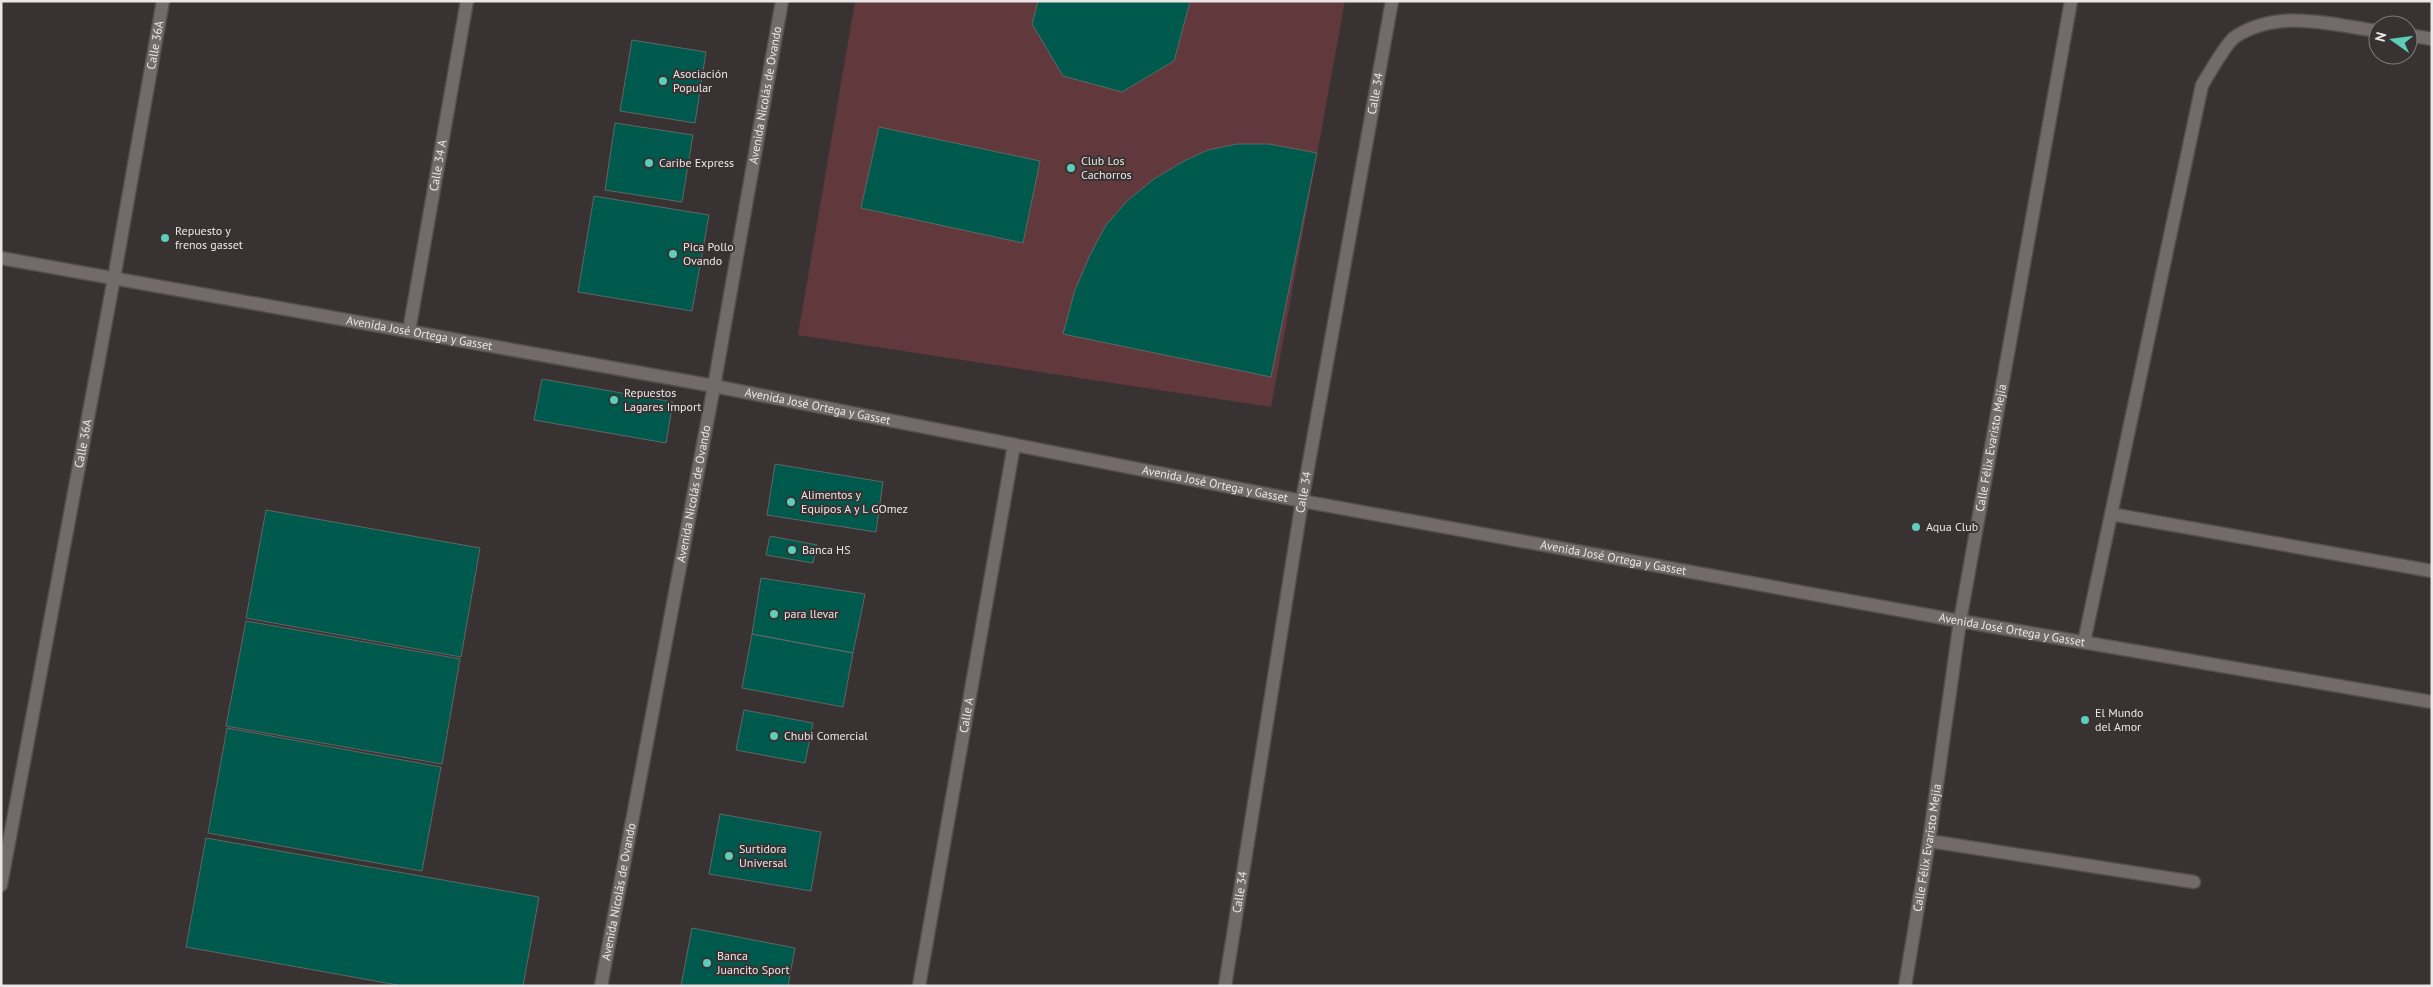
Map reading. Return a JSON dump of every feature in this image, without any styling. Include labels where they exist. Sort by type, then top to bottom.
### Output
[{"type":"street","name":"Calle 36A","points":[[1,885],[114,278],[163,1]]},
{"type":"street","name":"Calle 34 A","points":[[409,331],[467,1]]},
{"type":"street","name":"Avenida Nicolás de Ovando","points":[[601,986],[714,386],[782,1]]},
{"type":"street","name":"Calle 34","points":[[1225,986],[1302,501],[1392,1]]},
{"type":"street","name":"Calle Félix Evaristo Mejía","points":[[1905,986],[1929,841],[1960,621],[2071,1]]},
{"type":"street","points":[[2084,642],[2202,84],[2233,38],[2267,22],[2293,20],[2368,30]]},
{"type":"street","points":[[2418,37],[2432,39]]},
{"type":"street","name":"Avenida José Ortega y Gasset","points":[[1,258],[714,386],[1302,501],[1960,621],[2432,702]]},
{"type":"street","name":"Calle A","points":[[919,986],[1014,445]]},
{"type":"street","points":[[2111,514],[2432,571]]},
{"type":"street","points":[[1929,841],[2194,882]]},
{"type":"shaded area","name":"Club Los Cachorros","points":[[855,1],[1345,1],[1271,407],[798,335]]},
{"type":"building","points":[[1038,1],[1190,2],[1174,61],[1122,92],[1063,76],[1032,24]]},
{"type":"building","name":"Asociación Popular","points":[[632,40],[706,52],[695,123],[620,111]]},
{"type":"building","name":"Caribe Express","points":[[615,123],[693,135],[682,202],[605,190]]},
{"type":"building","points":[[879,127],[1040,161],[1023,243],[861,208]]},
{"type":"building","points":[[1237,144],[1269,144],[1317,153],[1271,377],[1063,334],[1075,290],[1090,255],[1106,225],[1127,201],[1154,179],[1184,161],[1208,150]]},
{"type":"building","points":[[594,196],[709,215],[692,311],[578,292]]},
{"type":"building","points":[[542,379],[673,402],[666,443],[534,420]]},
{"type":"building","points":[[775,464],[883,482],[876,532],[767,515]]},
{"type":"building","points":[[266,510],[480,548],[461,657],[246,618]]},
{"type":"building","name":"Banca HS","points":[[770,536],[817,545],[813,563],[766,555]]},
{"type":"building","points":[[761,578],[865,594],[853,653],[752,634]]},
{"type":"building","points":[[246,621],[460,659],[442,764],[226,726]]},
{"type":"building","points":[[752,634],[853,653],[843,707],[742,688]]},
{"type":"building","name":"Chubi Comercial","points":[[744,710],[813,723],[805,763],[736,750]]},
{"type":"building","points":[[227,728],[441,767],[422,871],[208,833]]},
{"type":"building","points":[[720,814],[821,832],[811,891],[709,874]]},
{"type":"building","points":[[206,838],[539,897],[523,986],[403,986],[186,947]]},
{"type":"building","points":[[692,928],[795,948],[788,986],[681,986]]},
{"type":"place","name":"Asociación Popular","points":[[663,81]]},
{"type":"place","name":"Caribe Express","points":[[649,163]]},
{"type":"place","name":"Club Los Cachorros","points":[[1071,168]]},
{"type":"place","name":"Repuesto y frenos gasset","points":[[165,238]]},
{"type":"place","name":"Pica Pollo Ovando","points":[[673,254]]},
{"type":"place","name":"Repuestos Lagares Import","points":[[614,400]]},
{"type":"place","name":"Alimentos y Equipos A y L GOmez","points":[[791,502]]},
{"type":"place","name":"Aqua Club","points":[[1916,527]]},
{"type":"place","name":"Banca HS","points":[[792,550]]},
{"type":"place","name":"para llevar","points":[[774,614]]},
{"type":"place","name":"El Mundo del Amor","points":[[2085,720]]},
{"type":"place","name":"Chubi Comercial","points":[[774,736]]},
{"type":"place","name":"Surtidora Universal","points":[[729,856]]},
{"type":"place","name":"Banca Juancito Sport","points":[[707,963]]}]
